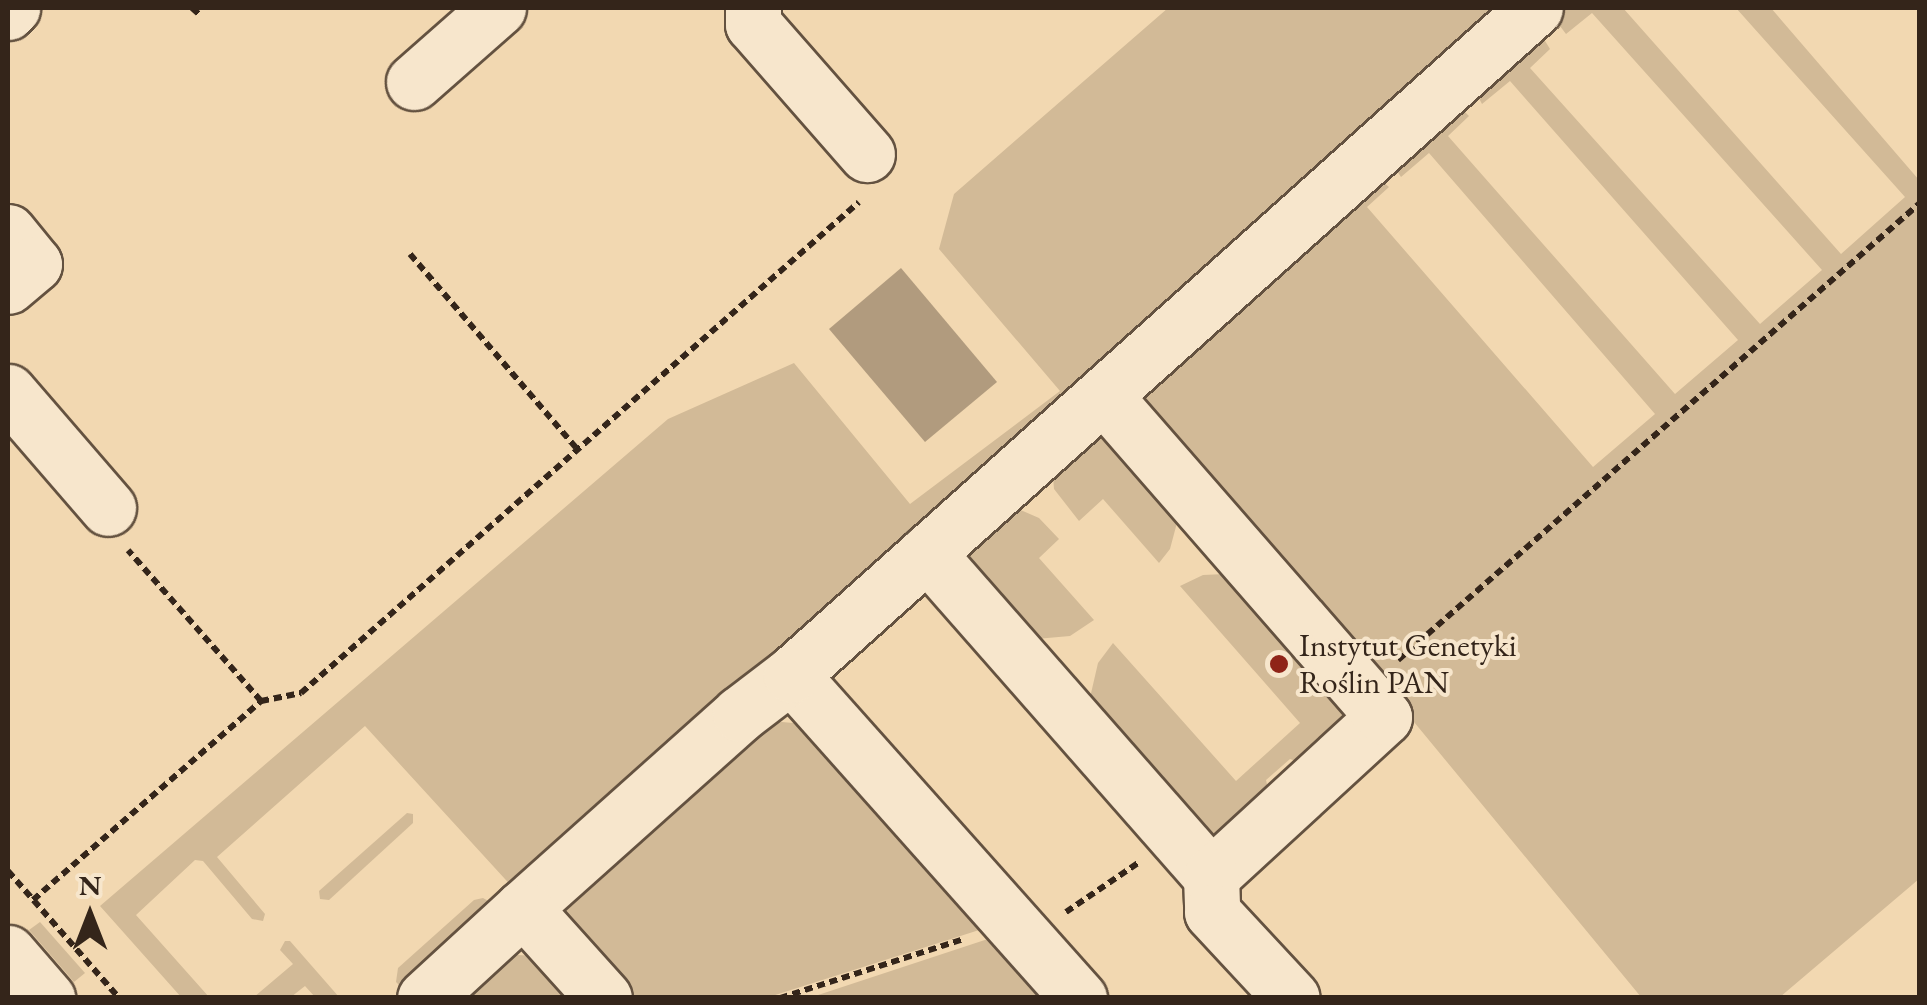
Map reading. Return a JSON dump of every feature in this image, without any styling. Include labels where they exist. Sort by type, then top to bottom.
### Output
[{"type":"street","points":[[414,82],[498,8]]},
{"type":"street","points":[[753,8],[753,24],[867,154]]},
{"type":"street","points":[[425,998],[1535,8]]},
{"type":"street","points":[[8,232],[34,264],[8,286]]},
{"type":"street","points":[[8,392],[108,508]]},
{"type":"street","points":[[1103,395],[1384,717],[1194,856]]},
{"type":"street","points":[[927,553],[1194,856],[1212,912],[1292,998]]},
{"type":"street","points":[[791,674],[1080,998]]},
{"type":"street","points":[[524,908],[604,998]]},
{"type":"street","points":[[8,953],[47,998]]},
{"type":"path","points":[[33,900],[261,701],[301,693],[888,177],[867,154]]},
{"type":"path","points":[[1362,691],[1920,203]]},
{"type":"path","points":[[410,254],[576,448]]},
{"type":"path","points":[[108,508],[115,536],[261,701]]},
{"type":"path","points":[[780,998],[1020,931],[1194,856]]},
{"type":"path","points":[[8,871],[119,998]]},
{"type":"shaded area","points":[[1168,8],[1518,8],[514,889],[365,726],[217,857],[265,914],[263,921],[252,919],[203,861],[195,860],[136,915],[209,997],[181,997],[100,906],[668,419],[794,363],[910,504],[1060,391],[939,249],[954,194]]},
{"type":"shaded area","points":[[1555,8],[1623,8],[1841,254],[1905,197],[1736,8],[1771,8],[1919,180],[1919,879],[1780,997],[1641,997],[1414,722],[1405,721],[1142,401],[1147,378],[1377,177],[1389,187],[1367,207],[1593,467],[1655,414],[1429,153],[1401,177],[1393,165],[1459,106],[1469,116],[1448,136],[1675,394],[1738,340],[1510,81],[1482,104],[1473,87],[1542,36],[1550,49],[1530,68],[1760,324],[1822,270],[1592,13],[1566,34],[1557,22]]},
{"type":"shaded area","points":[[901,268],[997,382],[925,442],[829,329]]},
{"type":"shaded area","points":[[1096,426],[1178,519],[1170,549],[1159,563],[1103,499],[1079,521],[1054,489],[1052,465]]},
{"type":"shaded area","points":[[1016,508],[1039,518],[1059,539],[1039,558],[1094,620],[1070,636],[1036,639],[969,563],[968,547]]},
{"type":"shaded area","points":[[1225,574],[1356,704],[1305,764],[1290,759],[1266,780],[1268,789],[1209,844],[1089,702],[1098,663],[1113,643],[1236,781],[1300,723],[1180,586],[1203,575]]},
{"type":"shaded area","points":[[749,724],[804,724],[998,924],[769,997],[625,998],[564,921],[563,908]]},
{"type":"shaded area","points":[[407,813],[413,814],[413,823],[329,900],[320,899],[319,891]]},
{"type":"shaded area","points":[[483,898],[490,902],[402,988],[396,982],[398,968],[474,900]]},
{"type":"shaded area","points":[[40,922],[85,973],[74,982],[29,930]]},
{"type":"shaded area","points":[[1006,933],[1064,998],[809,998]]},
{"type":"shaded area","points":[[285,941],[290,941],[339,997],[315,997],[305,986],[291,997],[254,997],[293,964],[280,950]]},
{"type":"shaded area","points":[[510,956],[536,956],[581,998],[456,998]]},
{"type":"place","name":"Instytut Genetyki Roślin PAN","points":[[1279,664]]}]
